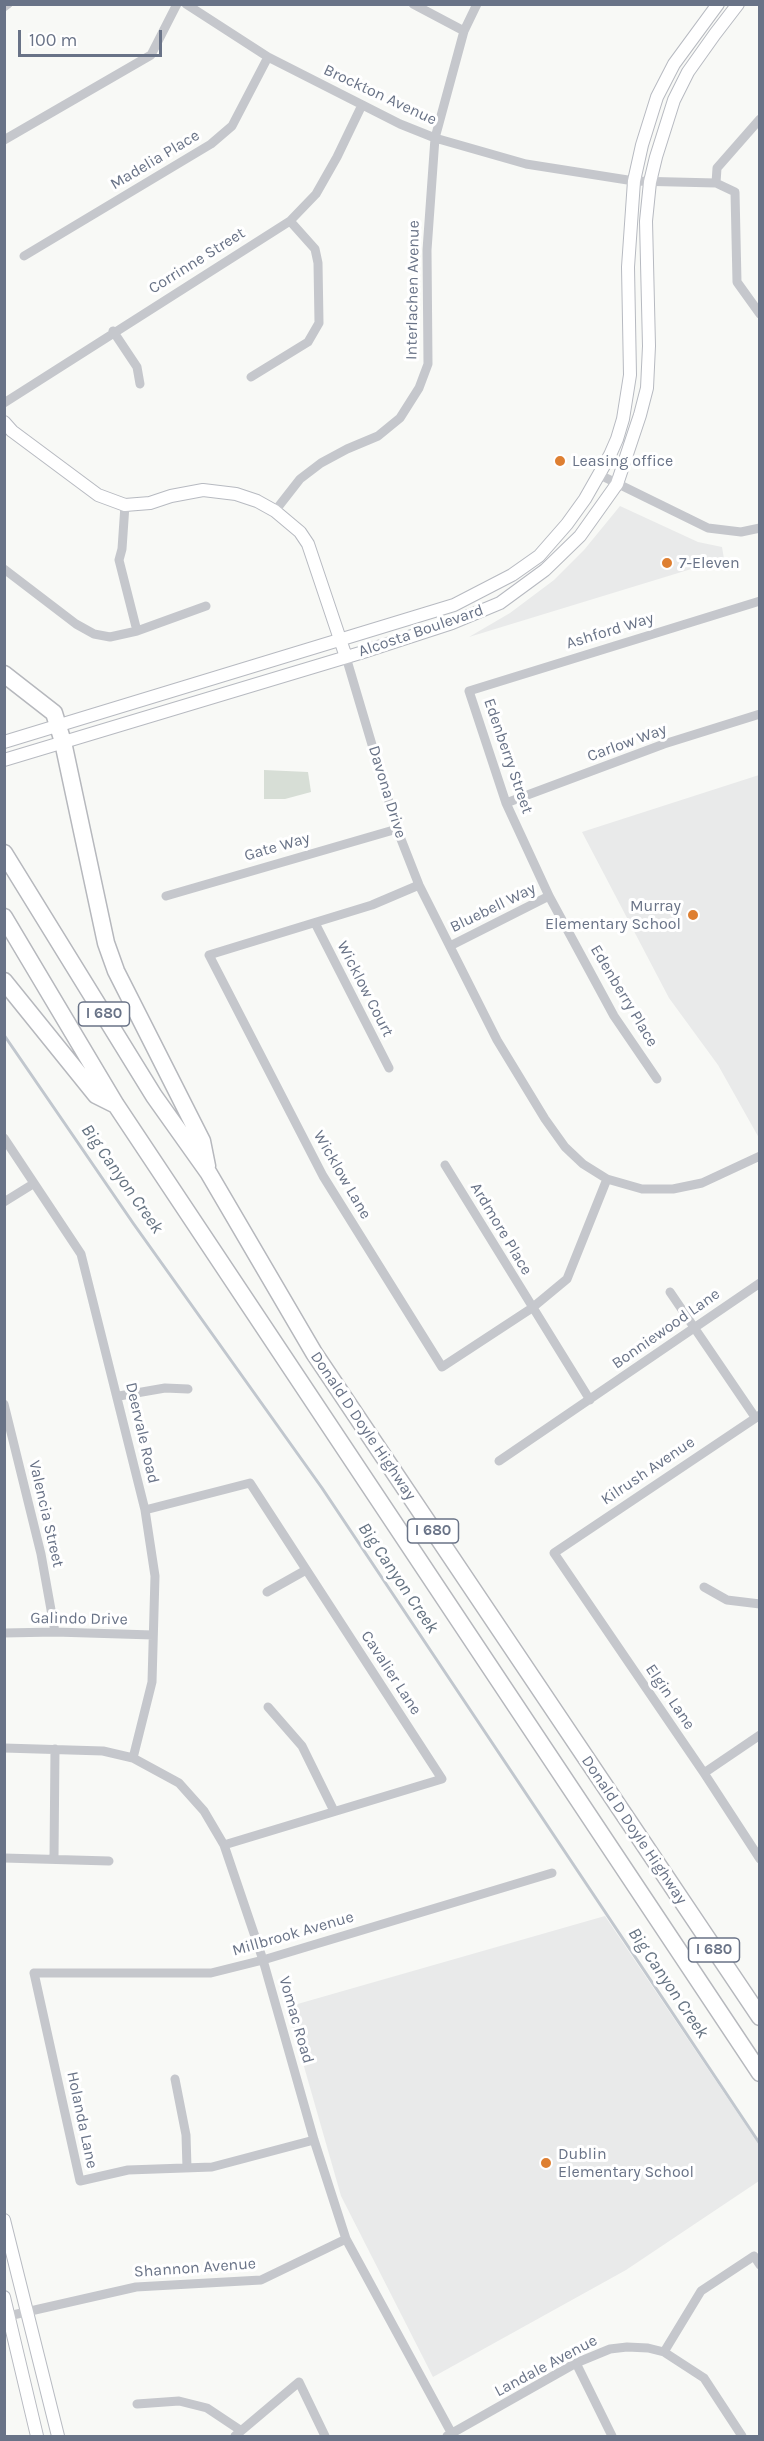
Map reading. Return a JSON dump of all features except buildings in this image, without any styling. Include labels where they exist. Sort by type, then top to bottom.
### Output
[{"type":"highway","points":[[4,674],[54,713],[63,742],[106,943],[116,971],[202,1141],[208,1172]]},
{"type":"highway","name":"Donald D Doyle Highway","points":[[4,854],[154,1096],[208,1172],[326,1371],[759,2017]]},
{"type":"highway","name":"Donald D Doyle Highway","points":[[4,917],[116,1105],[759,2073]]},
{"type":"highway","points":[[4,937],[38,987],[63,1014]]},
{"type":"highway","points":[[4,981],[96,1095],[116,1105]]},
{"type":"main road","name":"Alcosta Boulevard","points":[[4,742],[339,638],[454,605],[512,575],[539,556],[567,524],[600,475],[620,429],[630,375],[628,267],[634,181],[642,145],[657,97],[674,64],[718,4]]},
{"type":"main road","name":"Alcosta Boulevard","points":[[4,760],[452,623],[500,603],[545,570],[580,536],[617,484],[640,416],[646,387],[649,346],[646,220],[650,182],[674,100],[688,72],[738,4]]},
{"type":"main road","name":"Davona Drive","points":[[4,422],[12,431],[98,495],[125,505],[150,503],[187,492],[203,490],[236,494],[257,501],[275,511],[300,532],[308,544],[346,657]]},
{"type":"main road","points":[[4,2220],[58,2436]]},
{"type":"main road","points":[[4,2297],[37,2436]]},
{"type":"street","points":[[4,140],[151,55],[177,4]]},
{"type":"street","name":"Brockton Avenue","points":[[186,4],[268,57],[400,124],[435,138],[526,164],[634,181],[716,183]]},
{"type":"street","points":[[413,4],[464,31]]},
{"type":"street","name":"Interlachen Avenue","points":[[275,511],[300,479],[347,449],[378,436],[400,418],[419,387],[428,364],[427,250],[435,138],[464,31],[477,4]]},
{"type":"street","name":"Madelia Place","points":[[24,256],[211,144],[232,126],[268,57]]},
{"type":"street","name":"Corrinne Street","points":[[4,403],[113,331],[290,221],[316,194],[362,105]]},
{"type":"street","points":[[759,119],[717,168],[716,183],[735,192],[737,282],[759,314]]},
{"type":"street","points":[[251,377],[308,342],[319,323],[318,263],[315,249],[290,221]]},
{"type":"street","points":[[113,331],[136,367],[140,384]]},
{"type":"street","points":[[600,475],[708,528],[741,532],[759,528]]},
{"type":"street","points":[[125,505],[119,560],[137,631]]},
{"type":"street","points":[[4,569],[76,624],[94,634],[110,637],[137,631],[206,606]]},
{"type":"street","name":"Ashford Way","points":[[469,691],[759,601]]},
{"type":"street","name":"Davona Drive","points":[[346,657],[397,829],[419,885],[497,1040],[545,1119],[565,1147],[583,1164],[608,1179],[642,1189],[673,1189],[702,1183],[759,1156]]},
{"type":"street","name":"Edenberry Street","points":[[469,691],[506,803],[549,896]]},
{"type":"street","name":"Carlow Way","points":[[506,803],[664,744],[759,714]]},
{"type":"street","name":"Gate Way","points":[[166,896],[397,829]]},
{"type":"street","name":"Wicklow Lane","points":[[419,885],[372,906],[209,955],[323,1176],[442,1367],[532,1308],[567,1279],[608,1179]]},
{"type":"street","name":"Bluebell Way","points":[[450,946],[549,896]]},
{"type":"street","name":"Edenberry Place","points":[[549,896],[614,1016],[657,1078]]},
{"type":"street","name":"Wicklow Court","points":[[315,923],[389,1068]]},
{"type":"street","name":"Deervale Road","points":[[4,1138],[81,1254],[145,1510],[155,1576],[152,1682],[133,1758]]},
{"type":"street","name":"Ardmore Place","points":[[445,1165],[590,1400]]},
{"type":"street","points":[[4,1202],[33,1184]]},
{"type":"street","name":"Bonniewood Lane","points":[[499,1461],[759,1283]]},
{"type":"street","points":[[670,1293],[757,1416]]},
{"type":"street","points":[[118,1396],[165,1388],[188,1389]]},
{"type":"street","name":"Valencia Street","points":[[4,1404],[41,1554],[55,1632]]},
{"type":"street","name":"Kilrush Avenue","points":[[554,1553],[757,1416]]},
{"type":"street","name":"Cavalier Lane","points":[[145,1510],[250,1483],[442,1779],[224,1845]]},
{"type":"street","name":"Elgin Lane","points":[[554,1553],[704,1773],[759,1859]]},
{"type":"street","points":[[267,1592],[306,1570]]},
{"type":"street","points":[[704,1587],[727,1600],[759,1604]]},
{"type":"street","name":"Galindo Drive","points":[[4,1633],[153,1635]]},
{"type":"street","points":[[268,1707],[302,1746],[334,1811]]},
{"type":"street","points":[[704,1773],[759,1734]]},
{"type":"street","name":"Vomac Road","points":[[4,1748],[103,1751],[133,1758],[179,1783],[204,1811],[224,1845],[263,1960],[314,2140],[346,2239],[450,2435]]},
{"type":"street","points":[[54,1858],[55,1749]]},
{"type":"street","points":[[4,1858],[109,1861]]},
{"type":"street","name":"Millbrook Avenue","points":[[34,1973],[211,1973],[263,1960],[552,1873]]},
{"type":"street","name":"Holanda Lane","points":[[34,1973],[80,2181],[128,2170],[212,2167],[314,2140]]},
{"type":"street","points":[[175,2079],[186,2135],[187,2168]]},
{"type":"street","name":"Shannon Avenue","points":[[7,2317],[136,2287],[261,2280],[346,2239]]},
{"type":"street","points":[[742,2436],[704,2378],[664,2352],[701,2291],[754,2256],[759,2265]]},
{"type":"street","name":"Landale Avenue","points":[[450,2435],[576,2363],[610,2349],[648,2348],[664,2352]]},
{"type":"street","points":[[576,2363],[612,2436]]},
{"type":"street","points":[[136,2404],[179,2401],[207,2408],[237,2433],[299,2382],[325,2436]]},
{"type":"shaded area","points":[[620,506],[698,542],[722,547],[724,559],[469,637],[510,613],[554,580],[584,550]]},
{"type":"shaded area","points":[[264,770],[308,772],[311,792],[285,799],[264,799]]},
{"type":"shaded area","name":"Murray Elementary School","points":[[760,775],[759,1138],[718,1065],[669,998],[582,832]]},
{"type":"shaded area","name":"Dublin Elementary School","points":[[605,1916],[759,2145],[759,2181],[626,2270],[433,2377],[341,2196],[287,2007]]},
{"type":"waterway","name":"Big Canyon Creek","points":[[4,1035],[133,1223],[322,1488],[760,2144]]},
{"type":"place","name":"Leasing office","points":[[560,461]]},
{"type":"place","name":"7-Eleven","points":[[667,563]]},
{"type":"place","name":"Murray Elementary School","points":[[693,915]]},
{"type":"place","name":"Dublin Elementary School","points":[[546,2163]]}]
